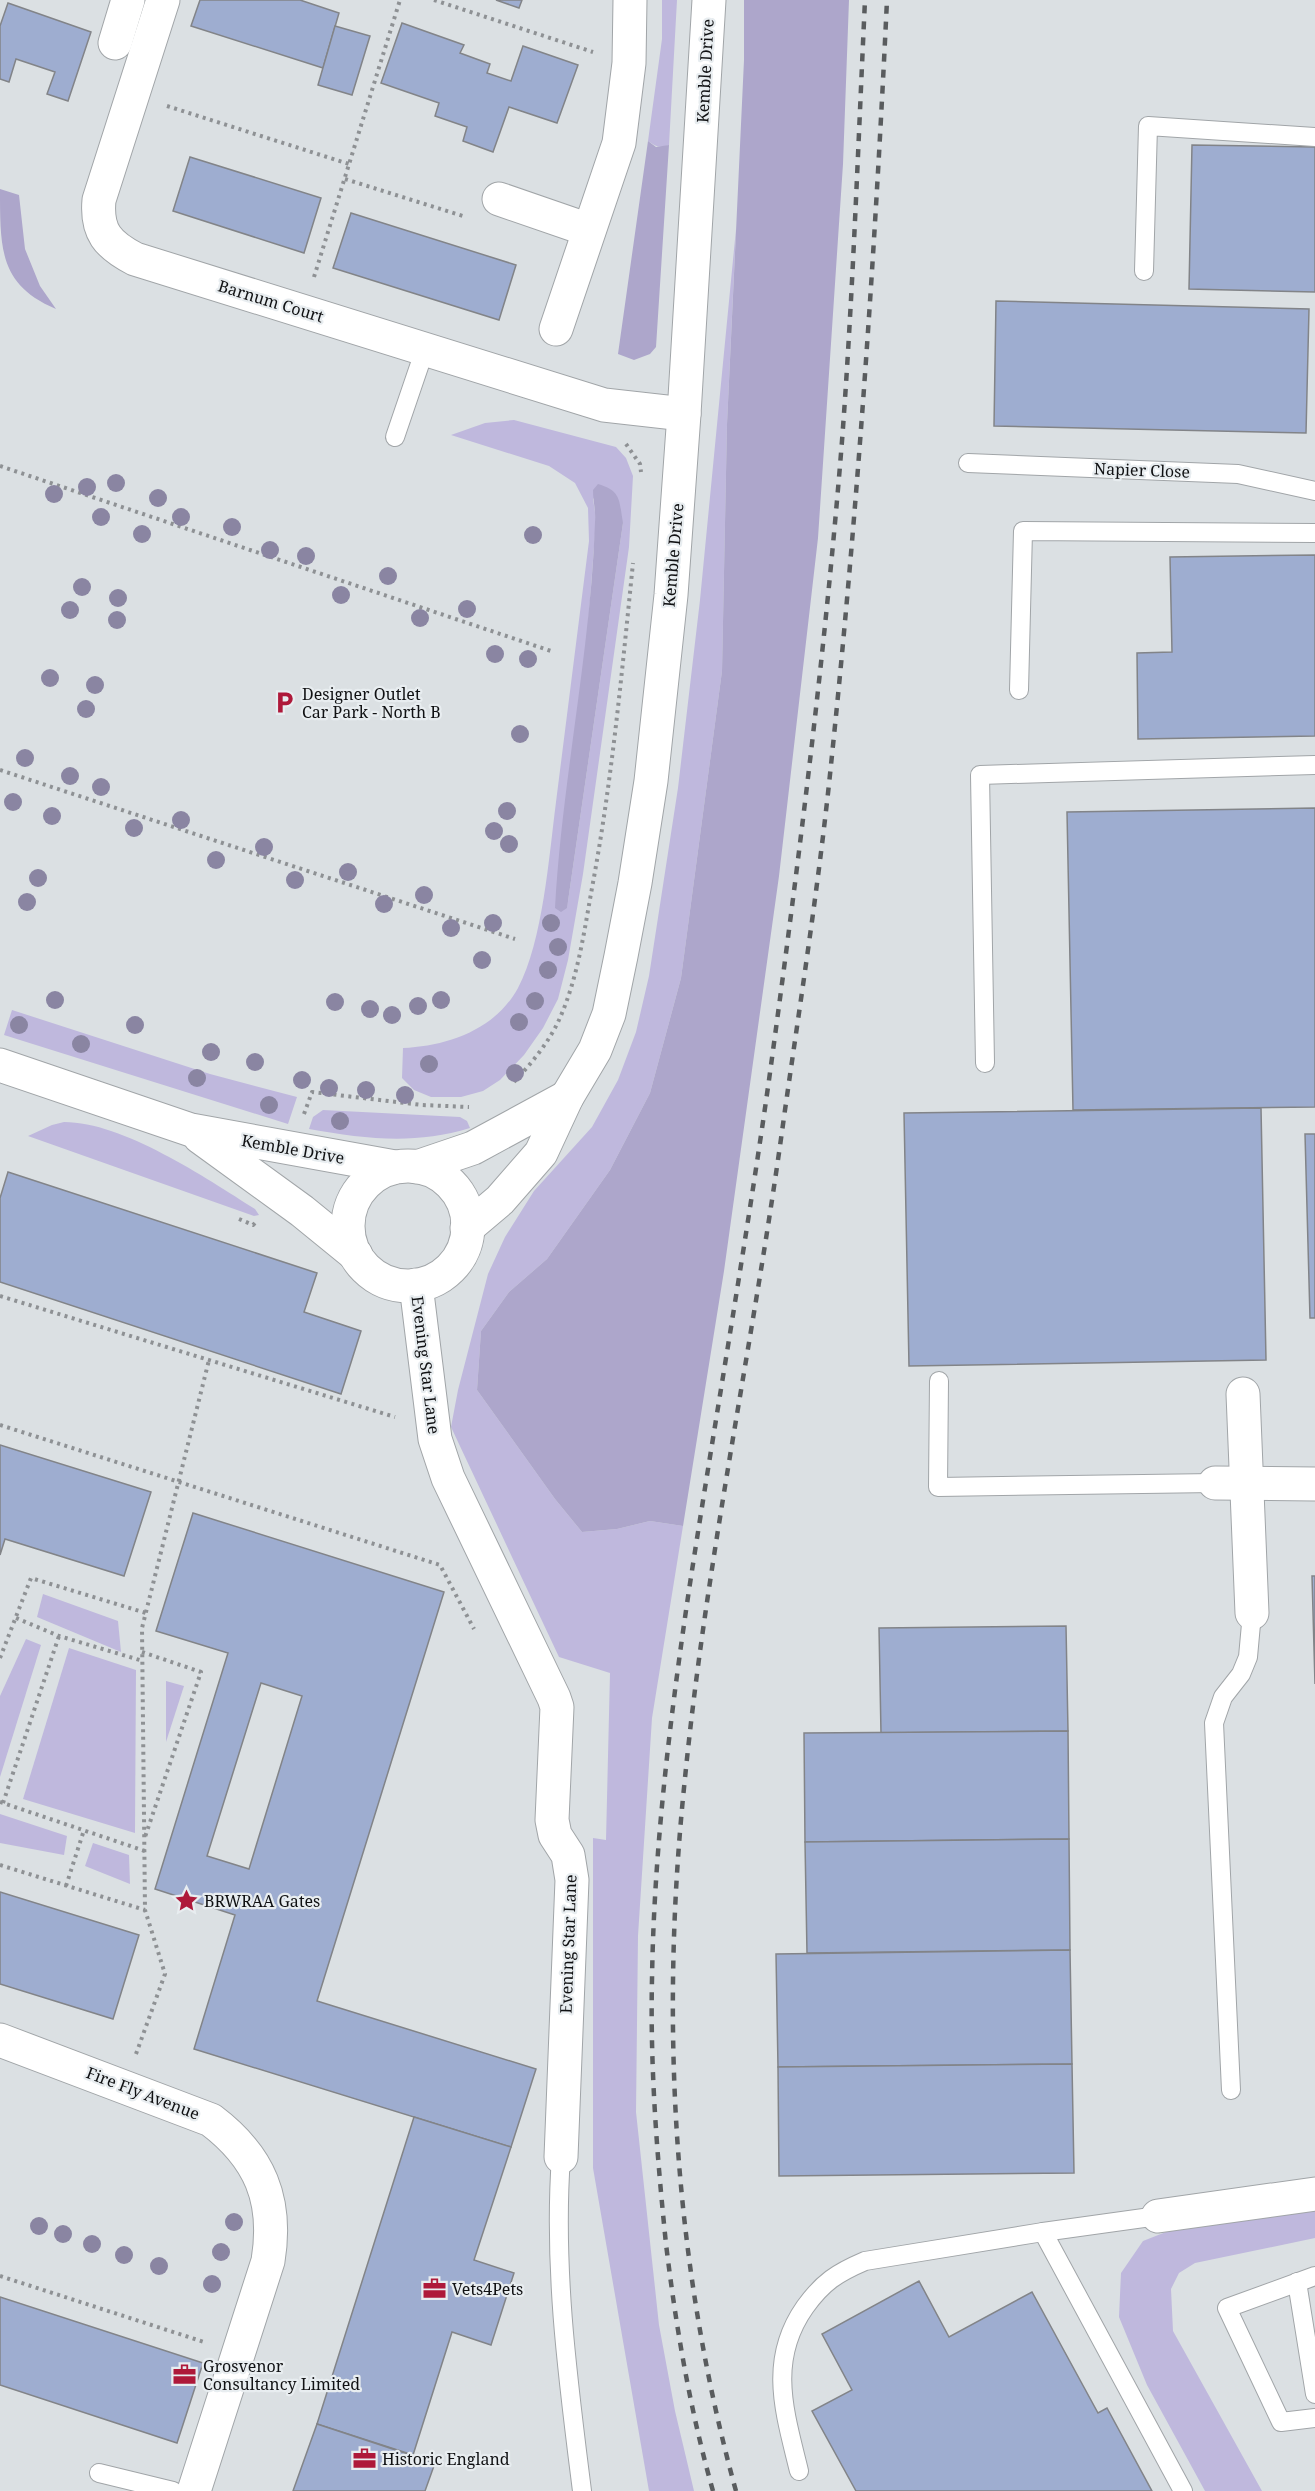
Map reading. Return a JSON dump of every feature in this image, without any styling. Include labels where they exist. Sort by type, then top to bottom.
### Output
[{"type":"street","name":"Barnum Court","points":[[163,0],[99,200],[97,216],[103,233],[116,248],[135,259],[604,405],[684,414]]},
{"type":"street","points":[[556,329],[619,143],[629,63],[630,0]]},
{"type":"street","name":"Kemble Drive","points":[[467,1228],[500,1200],[541,1153],[567,1097],[595,1050],[609,1014],[635,883],[651,781],[671,595],[709,0]]},
{"type":"street","points":[[115,43],[124,1]]},
{"type":"street","points":[[488,210],[589,230]]},
{"type":"street","name":"Kemble Drive","points":[[1,1068],[191,1130],[296,1150],[406,1167],[454,1156],[484,1143],[567,1097]]},
{"type":"street","name":"Kemble Drive","points":[[191,1130],[278,1192],[356,1256]]},
{"type":"street","points":[[406,1167],[439,1175],[453,1187],[463,1204],[467,1228],[462,1252],[450,1268],[434,1280],[416,1285],[393,1283],[371,1273],[356,1256],[348,1228],[355,1199],[366,1183],[382,1172],[406,1167]]},
{"type":"street","name":"Evening Star Lane","points":[[416,1285],[433,1429],[448,1478],[557,1707],[552,1820],[555,1835],[568,1854],[572,1880],[561,2157]]},
{"type":"street","points":[[1243,1394],[1252,1613]]},
{"type":"street","points":[[1215,1483],[1315,1484]]},
{"type":"street","name":"Fire Fly Avenue","points":[[0,2040],[125,2085],[212,2120],[228,2133],[247,2154],[259,2173],[267,2194],[272,2236],[268,2261],[194,2491]]},
{"type":"street","points":[[1158,2216],[1315,2194]]},
{"type":"lane","points":[[1144,271],[1148,126],[1315,137]]},
{"type":"lane","points":[[395,437],[425,349]]},
{"type":"lane","name":"Napier Close","points":[[968,463],[1238,474],[1315,491]]},
{"type":"lane","points":[[1019,690],[1023,531],[1315,533]]},
{"type":"lane","points":[[985,1063],[980,775],[1315,765]]},
{"type":"lane","points":[[939,1381],[938,1487],[1215,1483]]},
{"type":"lane","points":[[1231,2090],[1214,1723],[1223,1697],[1241,1674],[1248,1658],[1252,1613]]},
{"type":"lane","name":"Evening Star Lane","points":[[561,2157],[558,2230],[564,2343],[582,2491]]},
{"type":"lane","points":[[799,2471],[786,2416],[783,2352],[794,2323],[818,2288],[838,2273],[865,2261],[1158,2216]]},
{"type":"lane","points":[[1043,2232],[1183,2491]]},
{"type":"lane","points":[[1315,2276],[1227,2308],[1281,2422],[1315,2418]]},
{"type":"lane","points":[[1297,2282],[1315,2394]]},
{"type":"lane","points":[[99,2473],[173,2491]]},
{"type":"path","points":[[304,311],[400,0]]},
{"type":"path","points":[[434,0],[629,63]]},
{"type":"path","points":[[165,105],[349,164]]},
{"type":"path","points":[[345,179],[488,210]]},
{"type":"path","points":[[620,439],[640,464],[641,478]]},
{"type":"path","points":[[0,466],[551,651]]},
{"type":"path","points":[[509,1086],[543,1046],[559,1022],[581,951],[602,831],[634,556]]},
{"type":"path","points":[[0,770],[515,939]]},
{"type":"path","points":[[296,1150],[312,1092],[455,1108],[474,1106]]},
{"type":"path","points":[[239,1219],[253,1226],[278,1192]]},
{"type":"path","points":[[0,1296],[433,1429]]},
{"type":"path","points":[[125,2085],[165,1974],[145,1910],[142,1628],[208,1360]]},
{"type":"path","points":[[0,1425],[440,1565],[474,1629]]},
{"type":"path","points":[[0,1658],[32,1578],[147,1613]]},
{"type":"path","points":[[16,1618],[59,1636],[143,1661]]},
{"type":"path","points":[[59,1636],[2,1802],[145,1851]]},
{"type":"path","points":[[142,1652],[201,1672],[144,1840]]},
{"type":"path","points":[[66,1886],[84,1830]]},
{"type":"path","points":[[0,1864],[145,1910]]},
{"type":"path","points":[[0,2276],[239,2354]]},
{"type":"shaded area","points":[[662,0],[677,0],[669,145],[660,147],[648,141],[662,39]]},
{"type":"shaded area","points":[[744,0],[849,0],[843,164],[818,538],[779,876],[724,1271],[683,1526],[650,1521],[617,1529],[582,1532],[555,1499],[477,1390],[481,1331],[509,1292],[547,1259],[610,1170],[650,1093],[681,978],[722,671],[727,424],[744,60]]},
{"type":"shaded area","points":[[648,141],[656,147],[669,145],[656,347],[650,354],[634,360],[618,354]]},
{"type":"shaded area","points":[[0,189],[19,195],[25,249],[40,286],[56,309],[24,289],[14,277],[7,263],[1,231]]},
{"type":"shaded area","points":[[736,229],[727,424],[722,671],[681,978],[650,1093],[610,1170],[547,1259],[509,1292],[481,1331],[477,1390],[555,1499],[582,1532],[617,1529],[650,1521],[683,1526],[652,1718],[638,1936],[636,2112],[659,2325],[675,2411],[694,2491],[649,2491],[593,2168],[593,1838],[606,1840],[610,1673],[559,1657],[451,1427],[458,1390],[488,1274],[505,1237],[534,1191],[592,1127],[618,1080],[636,1032],[649,976],[678,788],[700,600]]},
{"type":"shaded area","points":[[514,420],[616,447],[626,458],[633,476],[629,547],[583,874],[568,960],[558,999],[543,1028],[524,1055],[500,1080],[483,1091],[461,1097],[431,1097],[414,1090],[402,1078],[403,1048],[420,1047],[453,1039],[483,1025],[497,1015],[518,988],[534,947],[547,872],[589,541],[588,508],[575,483],[549,466],[451,435],[485,423]],"holes":[[[593,498],[623,523],[567,908],[596,520]]]},
{"type":"shaded area","points":[[598,484],[611,490],[618,498],[623,523],[567,908],[561,912],[555,908],[559,860],[588,619],[595,518],[593,490]]},
{"type":"shaded area","points":[[12,1010],[210,1074],[297,1097],[288,1124],[4,1035]]},
{"type":"shaded area","points":[[323,1110],[460,1117],[467,1121],[470,1128],[429,1137],[390,1139],[309,1129],[313,1117]]},
{"type":"shaded area","points":[[64,1122],[87,1124],[137,1141],[213,1182],[255,1209],[259,1215],[254,1216],[28,1136]]},
{"type":"shaded area","points":[[43,1594],[118,1621],[121,1652],[37,1617]]},
{"type":"shaded area","points":[[26,1639],[41,1645],[0,1777],[0,1696]]},
{"type":"shaded area","points":[[69,1648],[136,1670],[135,1833],[23,1799]]},
{"type":"shaded area","points":[[166,1681],[184,1686],[166,1742]]},
{"type":"shaded area","points":[[0,1814],[67,1836],[64,1855],[0,1843]]},
{"type":"shaded area","points":[[93,1843],[129,1855],[130,1884],[85,1866]]},
{"type":"shaded area","points":[[1315,2209],[1315,2238],[1195,2263],[1179,2273],[1171,2289],[1173,2331],[1262,2491],[1205,2491],[1147,2385],[1119,2317],[1121,2273],[1143,2241],[1171,2230]]},
{"type":"building","points":[[200,0],[300,0],[339,13],[323,68],[191,26]]},
{"type":"building","points":[[496,0],[522,0],[519,8]]},
{"type":"building","points":[[8,3],[91,32],[68,101],[47,94],[55,72],[16,59],[9,82],[0,79],[0,26]]},
{"type":"building","points":[[402,23],[464,45],[460,53],[490,64],[487,73],[511,81],[523,46],[578,65],[557,123],[509,107],[493,152],[463,141],[467,127],[435,116],[439,103],[381,83]]},
{"type":"building","points":[[335,26],[370,36],[352,95],[318,85]]},
{"type":"building","points":[[1192,145],[1315,147],[1315,292],[1189,289]]},
{"type":"building","points":[[190,157],[321,198],[304,253],[173,211]]},
{"type":"building","points":[[351,213],[516,265],[499,320],[333,268]]},
{"type":"building","points":[[996,301],[1309,309],[1306,433],[994,426]]},
{"type":"building","points":[[1315,555],[1315,736],[1138,739],[1137,653],[1172,652],[1170,557]]},
{"type":"building","points":[[1315,808],[1315,1107],[1073,1110],[1067,812]]},
{"type":"building","points":[[1261,1108],[1266,1360],[909,1366],[904,1113]]},
{"type":"building","points":[[1305,1134],[1315,1134],[1315,1318],[1310,1318]]},
{"type":"building","points":[[8,1172],[317,1273],[304,1312],[361,1331],[341,1394],[0,1282],[0,1198]]},
{"type":"building","points":[[0,1445],[151,1492],[124,1576],[5,1539],[0,1555]]},
{"type":"building","points":[[193,1513],[444,1592],[317,2001],[536,2069],[511,2147],[194,2049],[235,1915],[155,1889],[228,1653],[156,1631]],"holes":[[[261,1683],[302,1696],[249,1869],[207,1856]]]},
{"type":"building","points":[[1312,1576],[1315,1576],[1315,1684]]},
{"type":"building","points":[[1066,1626],[1068,1731],[881,1733],[879,1628]]},
{"type":"building","points":[[1068,1731],[1069,1839],[805,1842],[804,1733]]},
{"type":"building","points":[[1069,1839],[1070,1950],[807,1953],[805,1842]]},
{"type":"building","points":[[0,1892],[139,1935],[113,2019],[0,1984]]},
{"type":"building","points":[[1070,1950],[1072,2064],[778,2067],[776,1954]]},
{"type":"building","points":[[1072,2064],[1074,2173],[779,2176],[778,2067]]},
{"type":"building","name":"Vets4Pets","points":[[414,2117],[511,2147],[474,2260],[514,2273],[491,2345],[452,2332],[413,2455],[317,2424]]},
{"type":"building","points":[[919,2281],[949,2337],[1032,2292],[1098,2413],[1107,2408],[1152,2491],[856,2491],[812,2411],[852,2390],[822,2334]]},
{"type":"building","points":[[0,2297],[203,2363],[177,2443],[0,2385]]},
{"type":"building","name":"Historic England","points":[[317,2424],[435,2463],[425,2491],[293,2491]]},
{"type":"railway","points":[[713,2491],[697,2430],[679,2337],[663,2211],[652,2045],[653,1930],[669,1735],[699,1526],[769,1080],[819,681],[846,386],[865,0]]},
{"type":"railway","points":[[736,2491],[714,2404],[685,2227],[677,2137],[673,2047],[673,1957],[677,1867],[694,1695],[718,1530],[772,1200],[827,800],[850,567],[865,378],[887,0]]},
{"type":"place","name":"Designer Outlet Car Park - North B","points":[[284,703]]},
{"type":"place","name":"BRWRAA Gates","points":[[186,1901]]},
{"type":"place","name":"Vets4Pets","points":[[434,2289]]},
{"type":"place","name":"Grosvenor Consultancy Limited","points":[[185,2375]]},
{"type":"place","name":"Historic England","points":[[364,2459]]}]
